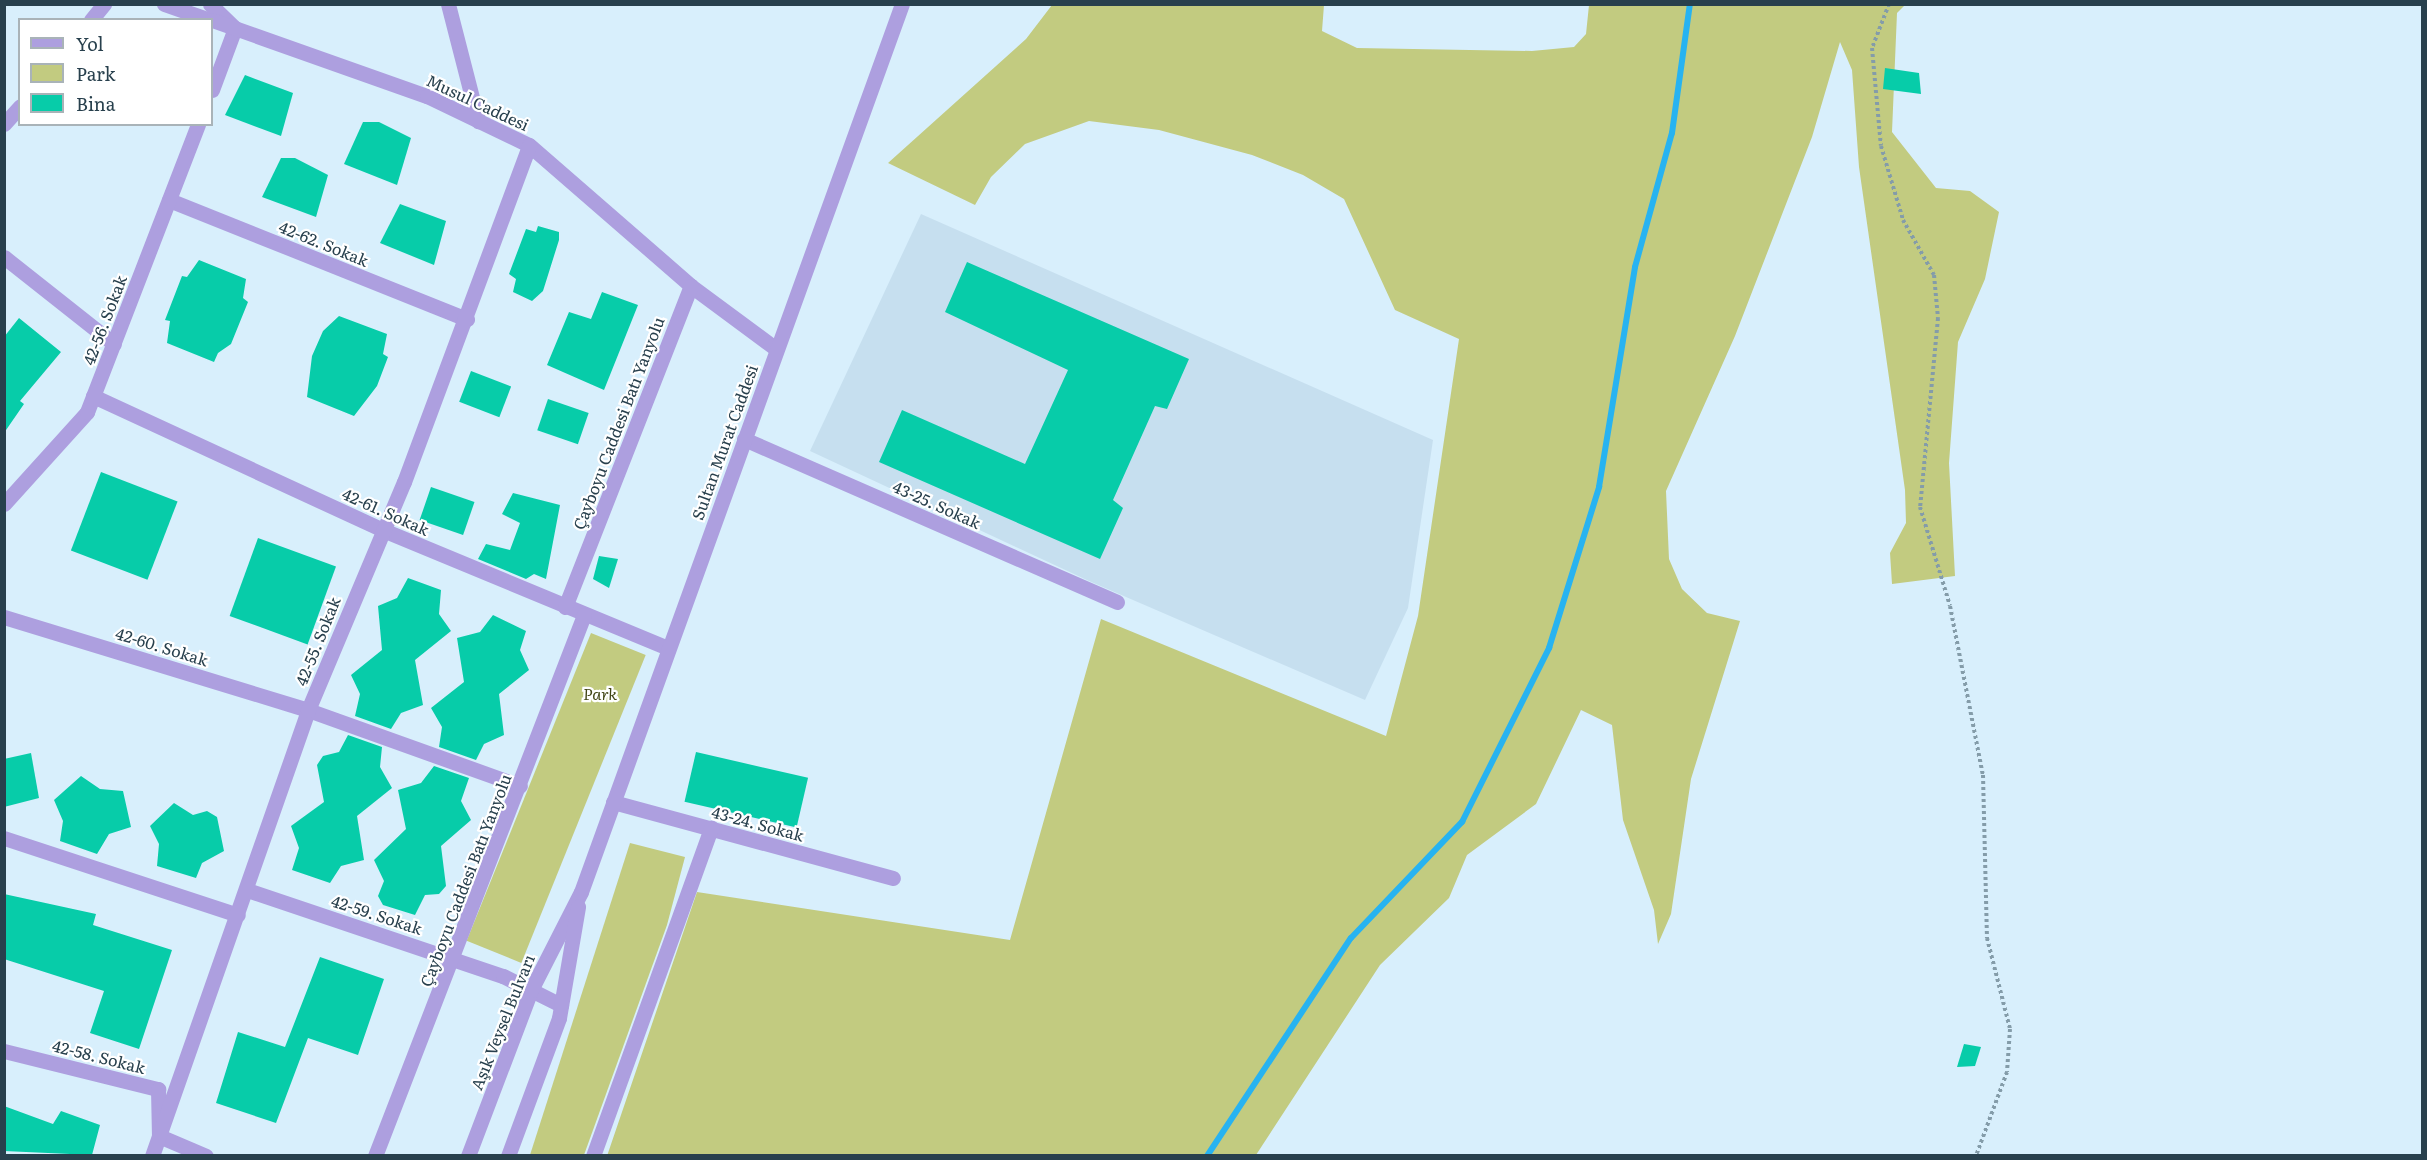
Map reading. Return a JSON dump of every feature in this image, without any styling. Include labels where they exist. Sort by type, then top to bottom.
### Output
[{"type":"street","points":[[93,18],[104,4]]},
{"type":"street","name":"Musul Caddesi","points":[[164,4],[205,18]]},
{"type":"street","points":[[210,4],[235,28],[213,87]]},
{"type":"street","points":[[448,4],[478,121]]},
{"type":"street","name":"Sultan Murat Caddesi","points":[[581,892],[903,4]]},
{"type":"street","name":"Musul Caddesi","points":[[213,21],[427,96],[529,146],[691,286],[776,349]]},
{"type":"street","points":[[4,124],[18,108]]},
{"type":"street","name":"42-56. Sokak","points":[[4,504],[87,412],[197,126]]},
{"type":"street","name":"42-55. Sokak","points":[[152,1155],[247,890],[308,710],[383,530],[466,319],[529,146]]},
{"type":"street","name":"42-62. Sokak","points":[[169,200],[466,319]]},
{"type":"street","points":[[4,257],[114,344]]},
{"type":"street","name":"Çayboyu Caddesi Batı Yanyolu","points":[[565,607],[691,286]]},
{"type":"street","name":"42-61. Sokak","points":[[93,396],[383,530],[584,615],[669,648]]},
{"type":"street","name":"43-25. Sokak","points":[[744,439],[1117,602]]},
{"type":"street","name":"Çayboyu Caddesi Batı Yanyolu","points":[[375,1155],[455,959],[584,615]]},
{"type":"street","name":"42-60. Sokak","points":[[4,617],[308,710],[520,786]]},
{"type":"street","name":"43-24. Sokak","points":[[613,802],[893,878]]},
{"type":"street","points":[[593,1155],[711,828]]},
{"type":"street","points":[[4,838],[238,915]]},
{"type":"street","name":"42-59. Sokak","points":[[247,890],[455,959],[531,990],[561,1005]]},
{"type":"street","points":[[507,1155],[561,1005],[581,892]]},
{"type":"street","name":"Aşık Veysel Bulvarı","points":[[468,1155],[531,990],[581,892]]},
{"type":"street","name":"42-58. Sokak","points":[[4,1051],[158,1089],[159,1136]]},
{"type":"street","points":[[159,1136],[206,1155]]},
{"type":"path","points":[[1889,4],[1872,48],[1881,146],[1903,220],[1934,275],[1938,318],[1920,507],[1950,606],[1983,775],[1987,938],[2010,1029],[2007,1072],[1976,1155]]},
{"type":"shaded area","points":[[921,214],[1433,440],[1408,608],[1365,700],[1089,581],[810,451]]},
{"type":"green space","points":[[1052,5],[1324,5],[1322,31],[1357,48],[1532,51],[1574,47],[1586,34],[1589,5],[1905,5],[1897,13],[1892,132],[1936,188],[1970,191],[1999,212],[1985,279],[1958,342],[1949,463],[1955,576],[1892,584],[1890,553],[1906,523],[1905,490],[1859,167],[1852,70],[1840,42],[1812,137],[1735,336],[1666,491],[1669,559],[1682,589],[1707,613],[1740,621],[1691,779],[1671,914],[1658,944],[1654,910],[1623,820],[1612,725],[1581,710],[1536,804],[1467,855],[1449,898],[1380,965],[1256,1155],[607,1156],[697,892],[1010,940],[1101,619],[1386,736],[1418,616],[1459,339],[1395,310],[1344,199],[1303,175],[1252,155],[1159,130],[1089,121],[1025,144],[991,177],[975,205],[888,163],[1026,39]]},
{"type":"green space","name":"Park","points":[[591,633],[646,655],[521,963],[467,941]]},
{"type":"green space","points":[[630,843],[685,857],[667,925],[584,1155],[530,1155]]},
{"type":"building","points":[[1885,68],[1919,73],[1921,94],[1883,89]]},
{"type":"building","points":[[245,75],[293,93],[281,136],[225,115]]},
{"type":"building","points":[[363,122],[379,122],[411,138],[397,185],[344,164]]},
{"type":"building","points":[[281,158],[295,158],[328,175],[316,217],[262,197]]},
{"type":"building","points":[[400,204],[446,221],[434,265],[380,243]]},
{"type":"building","points":[[538,226],[559,232],[559,240],[543,291],[532,301],[513,292],[516,279],[509,274],[526,229],[536,232]]},
{"type":"building","points":[[199,260],[246,279],[243,298],[248,302],[231,344],[218,353],[214,362],[167,343],[170,321],[165,320],[182,276],[187,277]]},
{"type":"building","points":[[967,262],[1189,359],[1167,409],[1155,406],[1113,500],[1123,508],[1100,559],[879,462],[902,410],[1025,464],[1068,370],[945,312]]},
{"type":"building","points":[[602,292],[638,305],[604,390],[547,365],[569,312],[591,319]]},
{"type":"building","points":[[339,316],[387,334],[383,354],[388,357],[377,386],[354,416],[307,397],[312,356],[323,331]]},
{"type":"building","points":[[19,318],[61,352],[20,401],[24,404],[4,433],[4,337]]},
{"type":"building","points":[[471,371],[511,386],[499,417],[459,402]]},
{"type":"building","points":[[548,399],[589,413],[578,444],[537,430]]},
{"type":"building","points":[[101,472],[178,501],[147,580],[71,550]]},
{"type":"building","points":[[431,487],[474,502],[463,535],[420,520]]},
{"type":"building","points":[[513,493],[560,505],[546,579],[534,574],[526,579],[478,559],[486,544],[510,550],[520,523],[502,514]]},
{"type":"building","points":[[258,538],[336,566],[308,644],[230,616]]},
{"type":"building","points":[[599,556],[618,559],[609,588],[593,579]]},
{"type":"building","points":[[408,578],[441,590],[439,614],[451,631],[415,660],[423,705],[401,713],[391,729],[355,716],[360,694],[351,675],[382,650],[378,606],[397,598]]},
{"type":"building","points":[[493,615],[526,631],[520,650],[529,670],[499,694],[504,735],[484,744],[476,760],[439,747],[442,727],[431,708],[464,682],[457,638],[480,632]]},
{"type":"building","points":[[348,735],[382,747],[380,767],[392,788],[357,816],[364,860],[341,866],[330,883],[292,870],[299,848],[291,826],[324,802],[317,765],[323,756],[339,752]]},
{"type":"building","points":[[696,752],[808,778],[797,828],[685,802]]},
{"type":"building","points":[[31,753],[39,798],[4,807],[4,759]]},
{"type":"building","points":[[434,766],[469,778],[461,801],[471,820],[441,846],[446,886],[439,894],[425,895],[415,915],[383,905],[378,896],[384,881],[374,860],[406,829],[398,790],[421,783]]},
{"type":"building","points":[[81,776],[100,789],[123,791],[131,827],[109,834],[97,854],[60,841],[63,821],[54,800]]},
{"type":"building","points":[[174,803],[193,815],[207,811],[217,817],[224,851],[202,863],[196,878],[157,866],[159,844],[150,826]]},
{"type":"building","points":[[4,894],[96,914],[93,925],[172,950],[139,1049],[90,1033],[104,991],[4,959]]},
{"type":"building","points":[[320,957],[384,979],[358,1055],[308,1038],[276,1123],[216,1103],[238,1032],[285,1047]]},
{"type":"building","points":[[1964,1044],[1981,1047],[1975,1066],[1957,1067]]},
{"type":"building","points":[[4,1106],[53,1124],[61,1111],[100,1125],[92,1155],[4,1151]]},
{"type":"waterway","points":[[1207,1156],[1351,938],[1462,822],[1549,648],[1599,487],[1635,267],[1672,133],[1690,4]]}]
